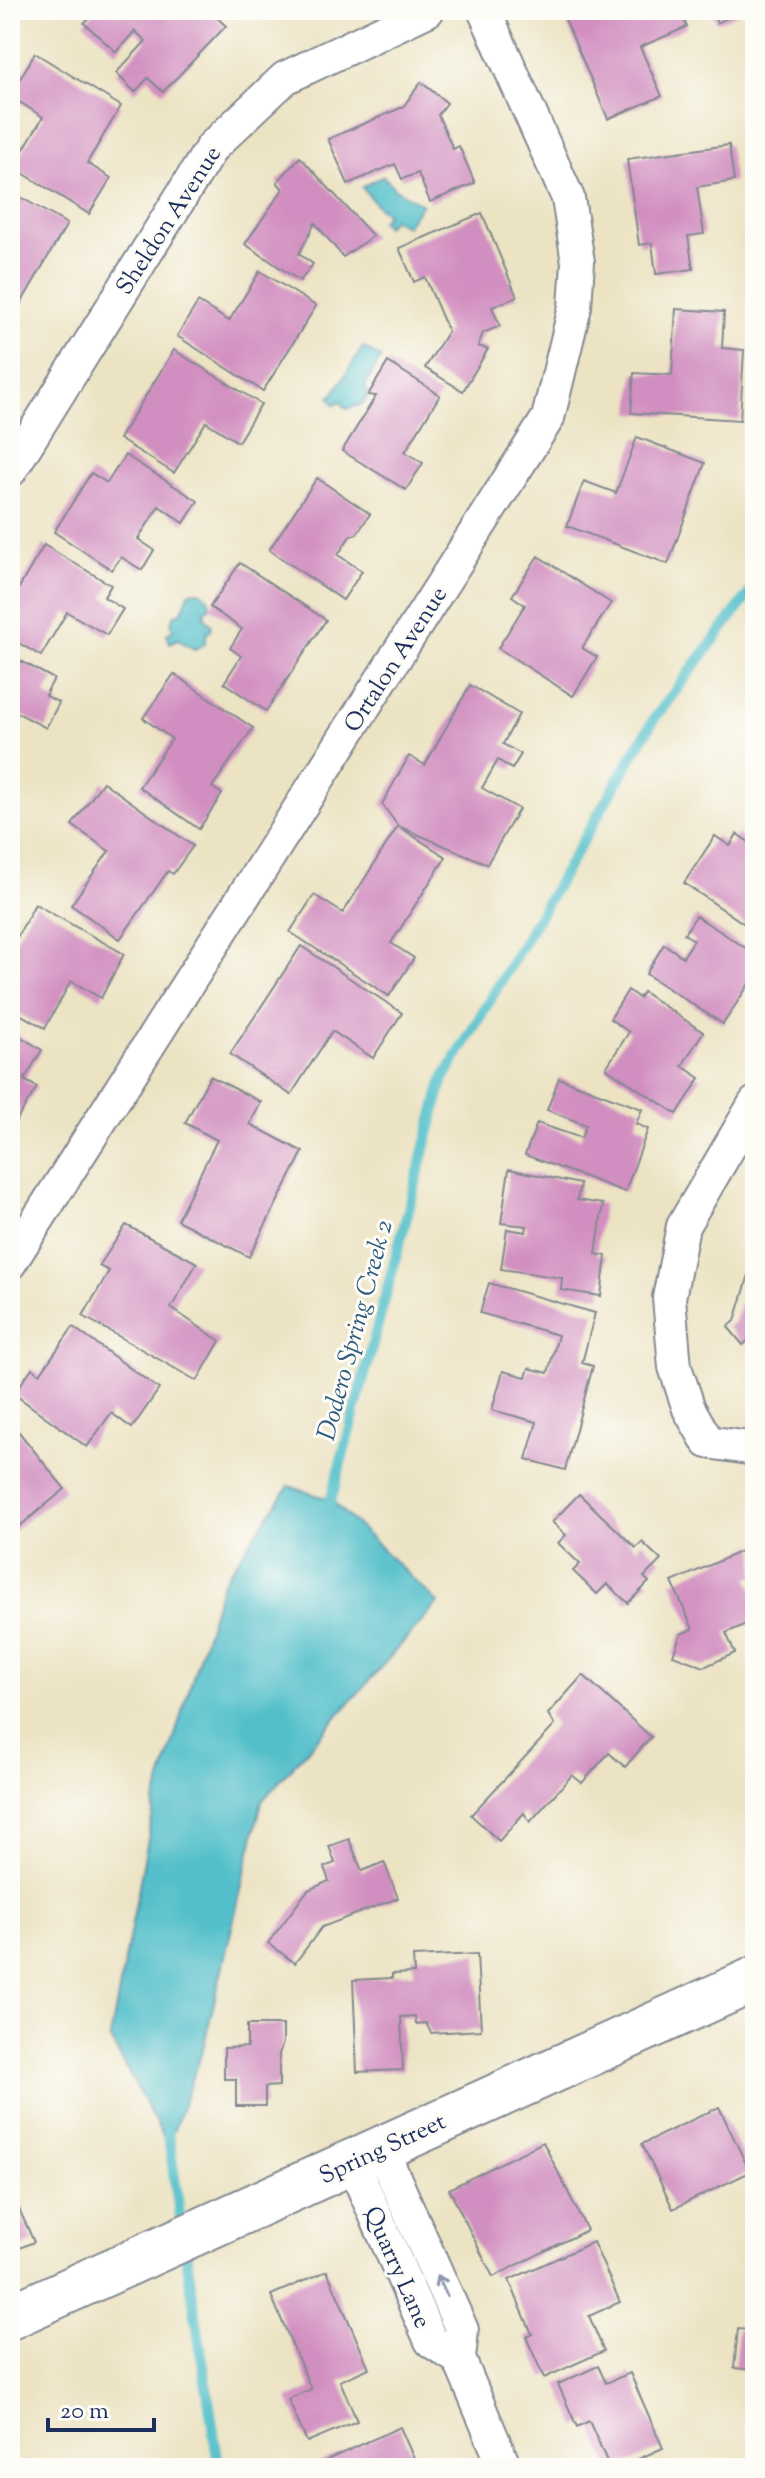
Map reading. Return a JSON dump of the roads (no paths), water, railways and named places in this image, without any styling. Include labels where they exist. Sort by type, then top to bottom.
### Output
[{"type":"street","name":"Sheldon Avenue","points":[[10,471],[212,147],[285,78],[428,10]]},
{"type":"street","name":"Ortalon Avenue","points":[[10,1263],[548,418],[575,307],[578,262],[568,198],[484,10]]},
{"type":"street","points":[[755,1103],[683,1226],[669,1298],[675,1367],[689,1409],[708,1442],[755,1449]]},
{"type":"street","name":"Spring Street","points":[[10,2317],[755,1979]]},
{"type":"street","name":"Quarry Lane","points":[[366,2155],[462,2330],[459,2359],[505,2468]]},
{"type":"water","points":[[383,176],[395,189],[422,204],[406,226],[393,219],[386,227],[381,221],[387,214],[362,187]]},
{"type":"water","points":[[363,347],[381,358],[365,385],[368,395],[363,404],[347,409],[340,401],[335,405],[330,397]]},
{"type":"water","points":[[194,591],[208,597],[210,607],[205,611],[205,617],[212,626],[207,632],[205,644],[194,649],[177,639],[170,643],[167,634],[173,630],[171,622],[175,615],[182,611],[189,593]]},
{"type":"water","points":[[289,1486],[331,1500],[438,1603],[262,1801],[203,2049],[168,2146],[110,2038],[156,1797],[222,1583]]},
{"type":"waterway","name":"Dodero Spring Creek 2","points":[[325,1512],[331,1500],[443,1080],[654,719],[755,586]]},
{"type":"waterway","points":[[168,2133],[182,2230]]},
{"type":"waterway","points":[[185,2247],[219,2468]]}]
